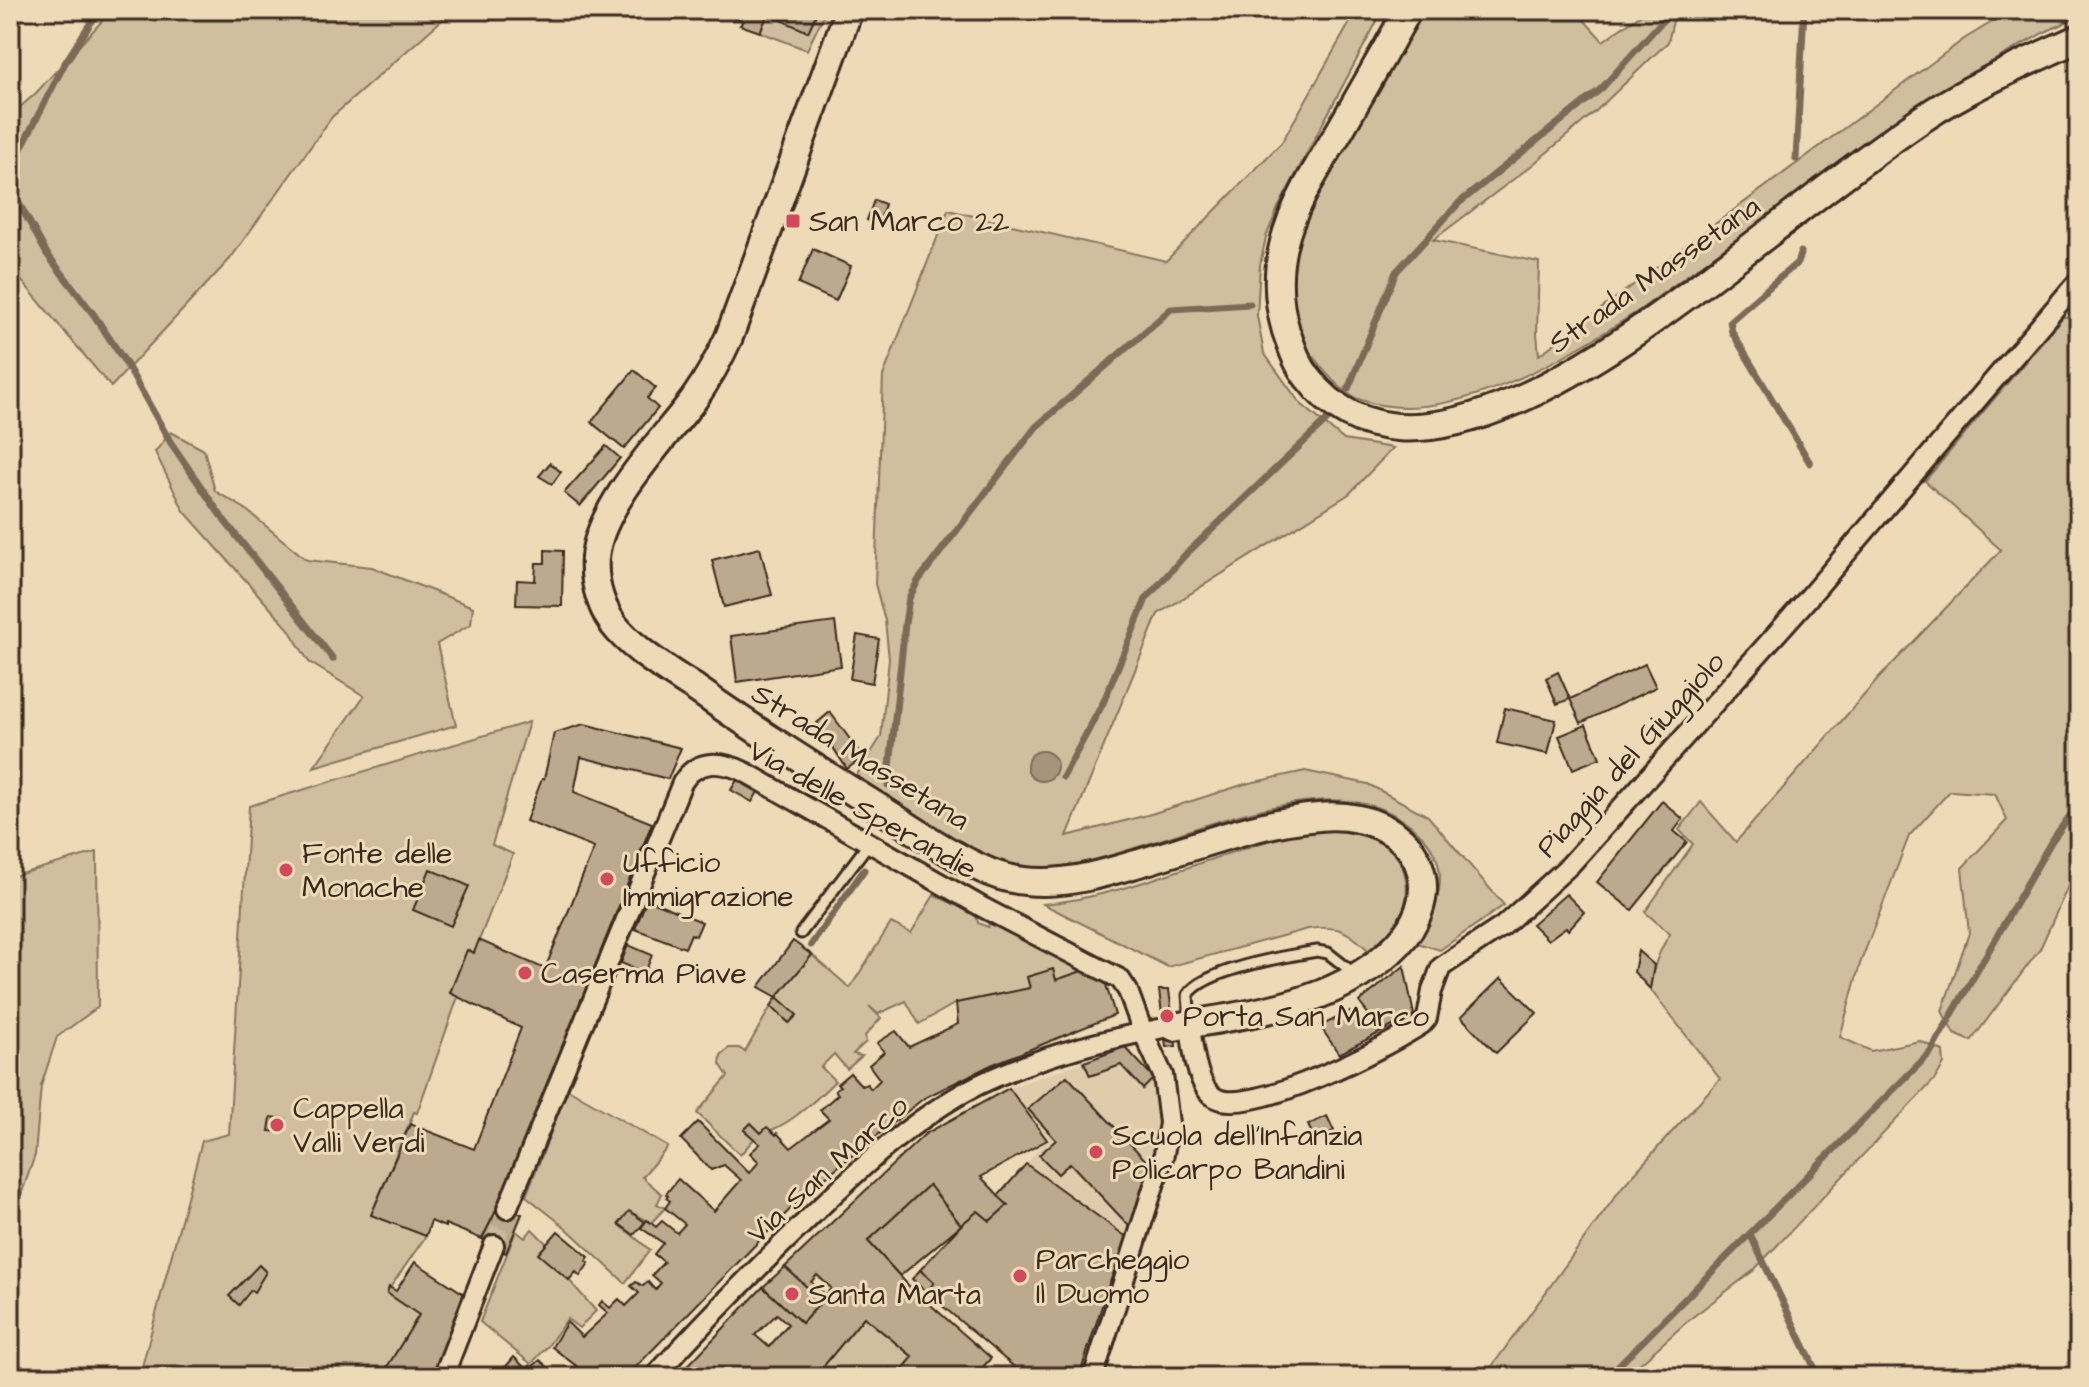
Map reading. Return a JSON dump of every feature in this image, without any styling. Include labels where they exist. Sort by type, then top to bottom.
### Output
[{"type":"street","name":"Strada Massetana","points":[[849,10],[729,337],[701,388],[630,481],[600,538],[595,572],[599,591],[610,620],[647,655],[751,727],[939,844],[980,868],[1001,876],[1030,881],[1077,880],[1248,832],[1311,818],[1352,818],[1387,829],[1413,853],[1422,875],[1422,895],[1410,930],[1383,959],[1328,993],[1296,1003],[1176,1026]]},
{"type":"street","name":"Strada Massetana","points":[[1408,10],[1296,206],[1282,247],[1278,287],[1280,309],[1292,350],[1300,368],[1315,387],[1361,418],[1394,427],[1433,426],[1471,417],[1524,397],[1569,374],[1644,328],[1921,120],[1983,83],[2079,38]]},
{"type":"street","name":"Piaggia del Giuggiolo","points":[[1176,1026],[1193,1051],[1204,1083],[1216,1098],[1231,1101],[1264,1097],[1298,1085],[1355,1060],[1422,1024],[1427,1018],[1441,967],[1503,926],[1570,865],[1804,603],[2079,280]]},
{"type":"street","name":"Via delle Sperandie","points":[[507,1209],[682,783],[691,770],[709,764],[734,767],[1052,946],[1117,976],[1128,991],[1163,1075],[1168,1137],[1093,1377]]},
{"type":"street","name":"Via San Marco","points":[[654,1377],[821,1206],[923,1118],[979,1085],[1018,1068],[1084,1046],[1176,1026]]},
{"type":"street","points":[[443,1377],[494,1245]]},
{"type":"lane","points":[[801,933],[869,843]]},
{"type":"lane","points":[[1176,1026],[1188,995],[1196,985],[1214,974],[1317,951],[1328,953],[1358,977]]},
{"type":"shaded area","points":[[112,10],[447,10],[442,20],[332,117],[230,259],[111,387],[10,267],[10,116],[36,93]]},
{"type":"shaded area","points":[[818,10],[826,10],[807,50],[760,32],[768,14],[808,31]]},
{"type":"shaded area","points":[[1357,10],[1383,10],[1278,208],[1266,237],[1260,265],[1257,316],[1264,353],[1300,403],[1344,440],[1393,448],[1349,494],[1158,614],[1067,836],[1151,814],[1245,784],[1305,771],[1368,784],[1428,816],[1504,905],[1440,950],[1417,943],[1439,890],[1438,864],[1433,851],[1424,838],[1386,811],[1341,800],[1291,804],[1238,816],[1082,863],[1038,868],[994,858],[970,847],[856,776],[881,737],[889,659],[885,621],[875,584],[883,376],[948,210],[1166,261],[1282,142]]},
{"type":"shaded area","points":[[1422,10],[1575,10],[1603,41],[1647,10],[1682,10],[1674,17],[1668,42],[1596,111],[1531,166],[1433,240],[1539,262],[1539,355],[1964,39],[2012,10],[2079,10],[2079,16],[1938,92],[1641,309],[1580,347],[1507,383],[1470,397],[1432,405],[1395,407],[1354,397],[1320,366],[1298,327],[1292,302],[1291,276],[1302,231],[1315,201]]},
{"type":"shaded area","points":[[2063,317],[2079,317],[2079,862],[2040,949],[1971,1041],[1954,1034],[1942,1011],[1969,933],[1962,868],[2007,820],[1995,794],[1950,791],[1909,836],[1860,964],[1840,1037],[1871,1051],[1920,1041],[1943,1051],[1944,1064],[1935,1079],[1753,1271],[1690,1319],[1625,1377],[1491,1377],[1490,1369],[1623,1186],[1720,1079],[1650,989],[1657,960],[1670,934],[1645,912],[1693,844],[1679,830],[1701,802],[1736,842],[1879,678],[2001,550],[1925,481]]},
{"type":"shaded area","points":[[171,432],[204,450],[215,491],[244,508],[307,560],[372,567],[473,607],[471,624],[437,644],[456,725],[314,767],[364,696],[309,662],[288,628],[184,511],[155,452]]},
{"type":"shaded area","points":[[529,722],[492,845],[513,854],[474,953],[467,951],[450,992],[458,997],[417,1113],[414,1112],[371,1215],[426,1236],[387,1292],[419,1315],[381,1377],[144,1377],[140,1374],[202,1141],[229,1134],[249,806]]},
{"type":"shaded area","points":[[1042,751],[1048,752],[1056,760],[1056,772],[1048,780],[1042,781],[1036,780],[1028,772],[1027,766],[1028,760],[1036,752]]},
{"type":"shaded area","points":[[1334,827],[1376,838],[1387,845],[1402,865],[1407,889],[1402,913],[1369,951],[1342,931],[1319,928],[1168,967],[1043,904],[1117,890],[1261,843]]},
{"type":"shaded area","points":[[97,852],[98,1007],[57,1037],[41,1086],[35,1155],[10,1227],[10,877]]},
{"type":"shaded area","points":[[934,895],[976,914],[978,923],[988,927],[990,921],[1085,970],[1056,980],[1053,970],[1027,977],[1030,988],[956,1003],[919,1024],[906,1001],[878,1014],[869,1006],[881,1018],[865,1036],[866,1042],[853,1054],[862,1056],[847,1069],[834,1054],[821,1067],[835,1081],[781,1126],[761,1133],[751,1124],[744,1130],[754,1139],[740,1155],[697,1113],[728,1076],[720,1064],[721,1055],[729,1048],[739,1048],[745,1052],[771,1006],[789,1023],[796,1016],[777,997],[812,955],[850,988],[891,923],[911,933]]},
{"type":"shaded area","name":"Scuola dell'Infanzia Policarpo Bandini","points":[[1125,1047],[1154,1078],[1160,1140],[1128,1238],[1026,1164],[1047,1140],[1009,1088]]},
{"type":"shaded area","points":[[568,1089],[668,1147],[642,1177],[662,1194],[657,1204],[665,1208],[651,1223],[629,1211],[619,1224],[650,1250],[625,1283],[565,1227],[526,1196]]},
{"type":"shaded area","points":[[532,1229],[547,1244],[539,1254],[569,1280],[596,1311],[579,1328],[567,1319],[531,1364],[480,1322],[516,1231],[525,1238]]},
{"type":"shaded area","points":[[864,1317],[913,1357],[898,1375],[890,1369],[883,1377],[821,1377],[817,1374]]},
{"type":"building","points":[[730,10],[759,10],[768,14],[760,32],[740,25],[743,21],[728,14]]},
{"type":"building","points":[[759,10],[818,10],[808,32]]},
{"type":"building","points":[[874,200],[885,204],[879,224],[867,220]]},
{"type":"building","points":[[813,249],[851,266],[836,301],[798,284]]},
{"type":"building","points":[[634,370],[656,388],[647,398],[658,408],[624,449],[591,422]]},
{"type":"building","points":[[606,446],[620,458],[580,506],[564,493]]},
{"type":"building","points":[[550,463],[561,472],[552,484],[539,476]]},
{"type":"building","points":[[760,548],[772,595],[724,607],[712,560]]},
{"type":"building","points":[[545,550],[563,551],[562,606],[516,605],[517,580],[535,581],[536,563],[545,563]]},
{"type":"building","points":[[835,622],[841,666],[737,682],[731,636]]},
{"type":"building","points":[[857,635],[879,639],[872,683],[850,679]]},
{"type":"building","points":[[1645,664],[1656,687],[1581,723],[1570,699]]},
{"type":"building","points":[[1558,672],[1570,699],[1557,704],[1546,678]]},
{"type":"building","points":[[1505,708],[1556,720],[1548,754],[1497,743]]},
{"type":"building","points":[[830,712],[863,757],[847,769],[817,723]]},
{"type":"building","name":"Caserma Piave","points":[[584,724],[681,748],[668,779],[581,757],[574,792],[652,823],[501,1201],[482,1239],[431,1221],[426,1236],[371,1215],[410,1124],[474,1149],[521,1028],[450,993],[467,950],[474,953],[479,940],[545,969],[594,848],[526,821],[544,779],[554,733]]},
{"type":"building","points":[[1586,725],[1600,758],[1573,769],[1559,736]]},
{"type":"building","points":[[737,780],[758,792],[752,802],[731,790]]},
{"type":"building","points":[[1662,801],[1683,819],[1674,831],[1687,842],[1632,910],[1597,882]]},
{"type":"building","points":[[430,869],[469,886],[451,926],[413,910]]},
{"type":"building","points":[[1566,894],[1584,912],[1568,930],[1566,927],[1548,940],[1532,924]]},
{"type":"building","points":[[647,899],[702,922],[696,936],[691,934],[685,948],[635,929]]},
{"type":"building","points":[[793,941],[812,955],[777,997],[759,987]]},
{"type":"building","points":[[628,945],[652,955],[645,973],[621,963]]},
{"type":"building","points":[[1638,951],[1654,965],[1650,989],[1634,972]]},
{"type":"building","points":[[1404,966],[1414,1015],[1339,1054],[1320,1026],[1350,1012],[1360,1025],[1372,1019],[1359,1002]]},
{"type":"building","points":[[1053,969],[1056,980],[1085,970],[1104,978],[1115,1015],[991,1065],[924,1098],[809,1190],[626,1377],[573,1377],[580,1369],[552,1347],[567,1322],[582,1337],[608,1313],[599,1305],[602,1301],[610,1308],[619,1299],[626,1306],[639,1293],[631,1286],[636,1282],[643,1286],[648,1282],[655,1290],[661,1283],[652,1275],[664,1262],[654,1254],[663,1243],[641,1228],[647,1220],[656,1227],[662,1221],[677,1233],[685,1224],[665,1208],[670,1201],[666,1194],[678,1179],[714,1211],[741,1180],[724,1165],[711,1170],[681,1139],[698,1122],[749,1173],[759,1162],[750,1153],[760,1144],[744,1130],[751,1123],[761,1133],[767,1127],[777,1133],[791,1148],[829,1119],[820,1110],[838,1094],[835,1090],[840,1086],[837,1084],[850,1073],[862,1086],[867,1084],[871,1089],[880,1080],[869,1065],[884,1052],[877,1043],[896,1031],[909,1047],[958,1024],[956,1003],[1030,988],[1027,977]]},
{"type":"building","points":[[1501,978],[1537,1013],[1496,1053],[1461,1017]]},
{"type":"building","name":"Porta San Marco","points":[[1159,990],[1169,990],[1176,1046],[1166,1047]]},
{"type":"building","points":[[777,997],[797,1015],[789,1023],[771,1006]]},
{"type":"building","points":[[1125,1047],[1154,1078],[1143,1089],[1121,1065],[1090,1076],[1084,1062]]},
{"type":"building","points":[[1067,1076],[1151,1166],[1131,1228],[1070,1163],[1058,1174],[1039,1155],[1056,1140],[1028,1109]]},
{"type":"building","points":[[1009,1088],[1047,1140],[981,1177],[1008,1205],[990,1221],[978,1211],[961,1225],[929,1185],[868,1241],[908,1285],[991,1358],[974,1377],[883,1377],[890,1368],[898,1375],[913,1357],[864,1317],[817,1374],[821,1377],[677,1377],[763,1287],[802,1323],[822,1301],[785,1267],[925,1134]],"holes":[[[817,1275],[831,1288],[826,1295],[811,1282]],[[777,1314],[788,1324],[769,1347],[755,1335]]]},
{"type":"building","points":[[1327,1116],[1334,1131],[1315,1140],[1308,1125]]},
{"type":"building","name":"Cappella Valli Verdi","points":[[271,1117],[286,1119],[284,1132],[269,1131]]},
{"type":"building","name":"Parcheggio Il Duomo","points":[[1026,1164],[1128,1238],[1109,1284],[1079,1377],[1026,1377],[926,1292],[934,1283],[920,1270],[978,1211],[990,1221],[1008,1205],[998,1196]]},
{"type":"building","points":[[929,1185],[961,1225],[900,1276],[868,1241]]},
{"type":"building","points":[[501,1201],[504,1202],[502,1207],[522,1214],[506,1253],[486,1242],[483,1245],[485,1240],[482,1239]]},
{"type":"building","points":[[629,1211],[645,1222],[634,1235],[619,1224]]},
{"type":"building","points":[[558,1231],[589,1257],[586,1261],[589,1263],[580,1276],[576,1272],[569,1280],[538,1254]]},
{"type":"building","points":[[415,1262],[464,1294],[432,1377],[381,1377],[419,1315],[387,1293],[389,1287],[396,1291]]},
{"type":"building","points":[[259,1265],[266,1272],[254,1292],[251,1290],[239,1305],[229,1296]]},
{"type":"building","name":"Santa Marta","points":[[785,1267],[822,1301],[802,1323],[763,1287]]},
{"type":"building","points":[[920,1270],[934,1283],[926,1292],[912,1279]]},
{"type":"building","points":[[514,1357],[526,1369],[540,1360],[558,1377],[497,1377]]},
{"type":"waterway","points":[[10,170],[65,63],[99,10]]},
{"type":"waterway","points":[[1348,389],[1396,272],[1459,203],[1602,88],[1672,10]]},
{"type":"waterway","points":[[1796,159],[1804,10]]},
{"type":"waterway","points":[[10,187],[47,254],[94,315],[171,443],[221,516]]},
{"type":"waterway","points":[[1801,252],[1797,263],[1730,321],[1732,332],[1810,463]]},
{"type":"waterway","points":[[888,785],[905,624],[909,598],[918,581],[1036,427],[1171,309],[1250,304]]},
{"type":"waterway","points":[[1063,777],[1103,703],[1146,599],[1185,555],[1329,418]]},
{"type":"waterway","points":[[224,520],[333,659]]},
{"type":"waterway","points":[[1607,1377],[1930,1053],[2051,842],[2079,803]]},
{"type":"waterway","points":[[811,945],[864,870]]},
{"type":"waterway","points":[[1750,1234],[1819,1377]]},
{"type":"tunnel","points":[[494,1245],[507,1209]]},
{"type":"place","name":"San Marco 22","points":[[793,221]]},
{"type":"place","name":"Fonte delle Monache","points":[[286,870]]},
{"type":"place","name":"Ufficio Immigrazione","points":[[607,879]]},
{"type":"place","name":"Caserma Piave","points":[[525,973]]},
{"type":"place","name":"Porta San Marco","points":[[1167,1016]]},
{"type":"place","name":"Cappella Valli Verdi","points":[[277,1125]]},
{"type":"place","name":"Scuola dell'Infanzia Policarpo Bandini","points":[[1096,1152]]},
{"type":"place","name":"Parcheggio Il Duomo","points":[[1020,1276]]},
{"type":"place","name":"Santa Marta","points":[[792,1294]]}]
